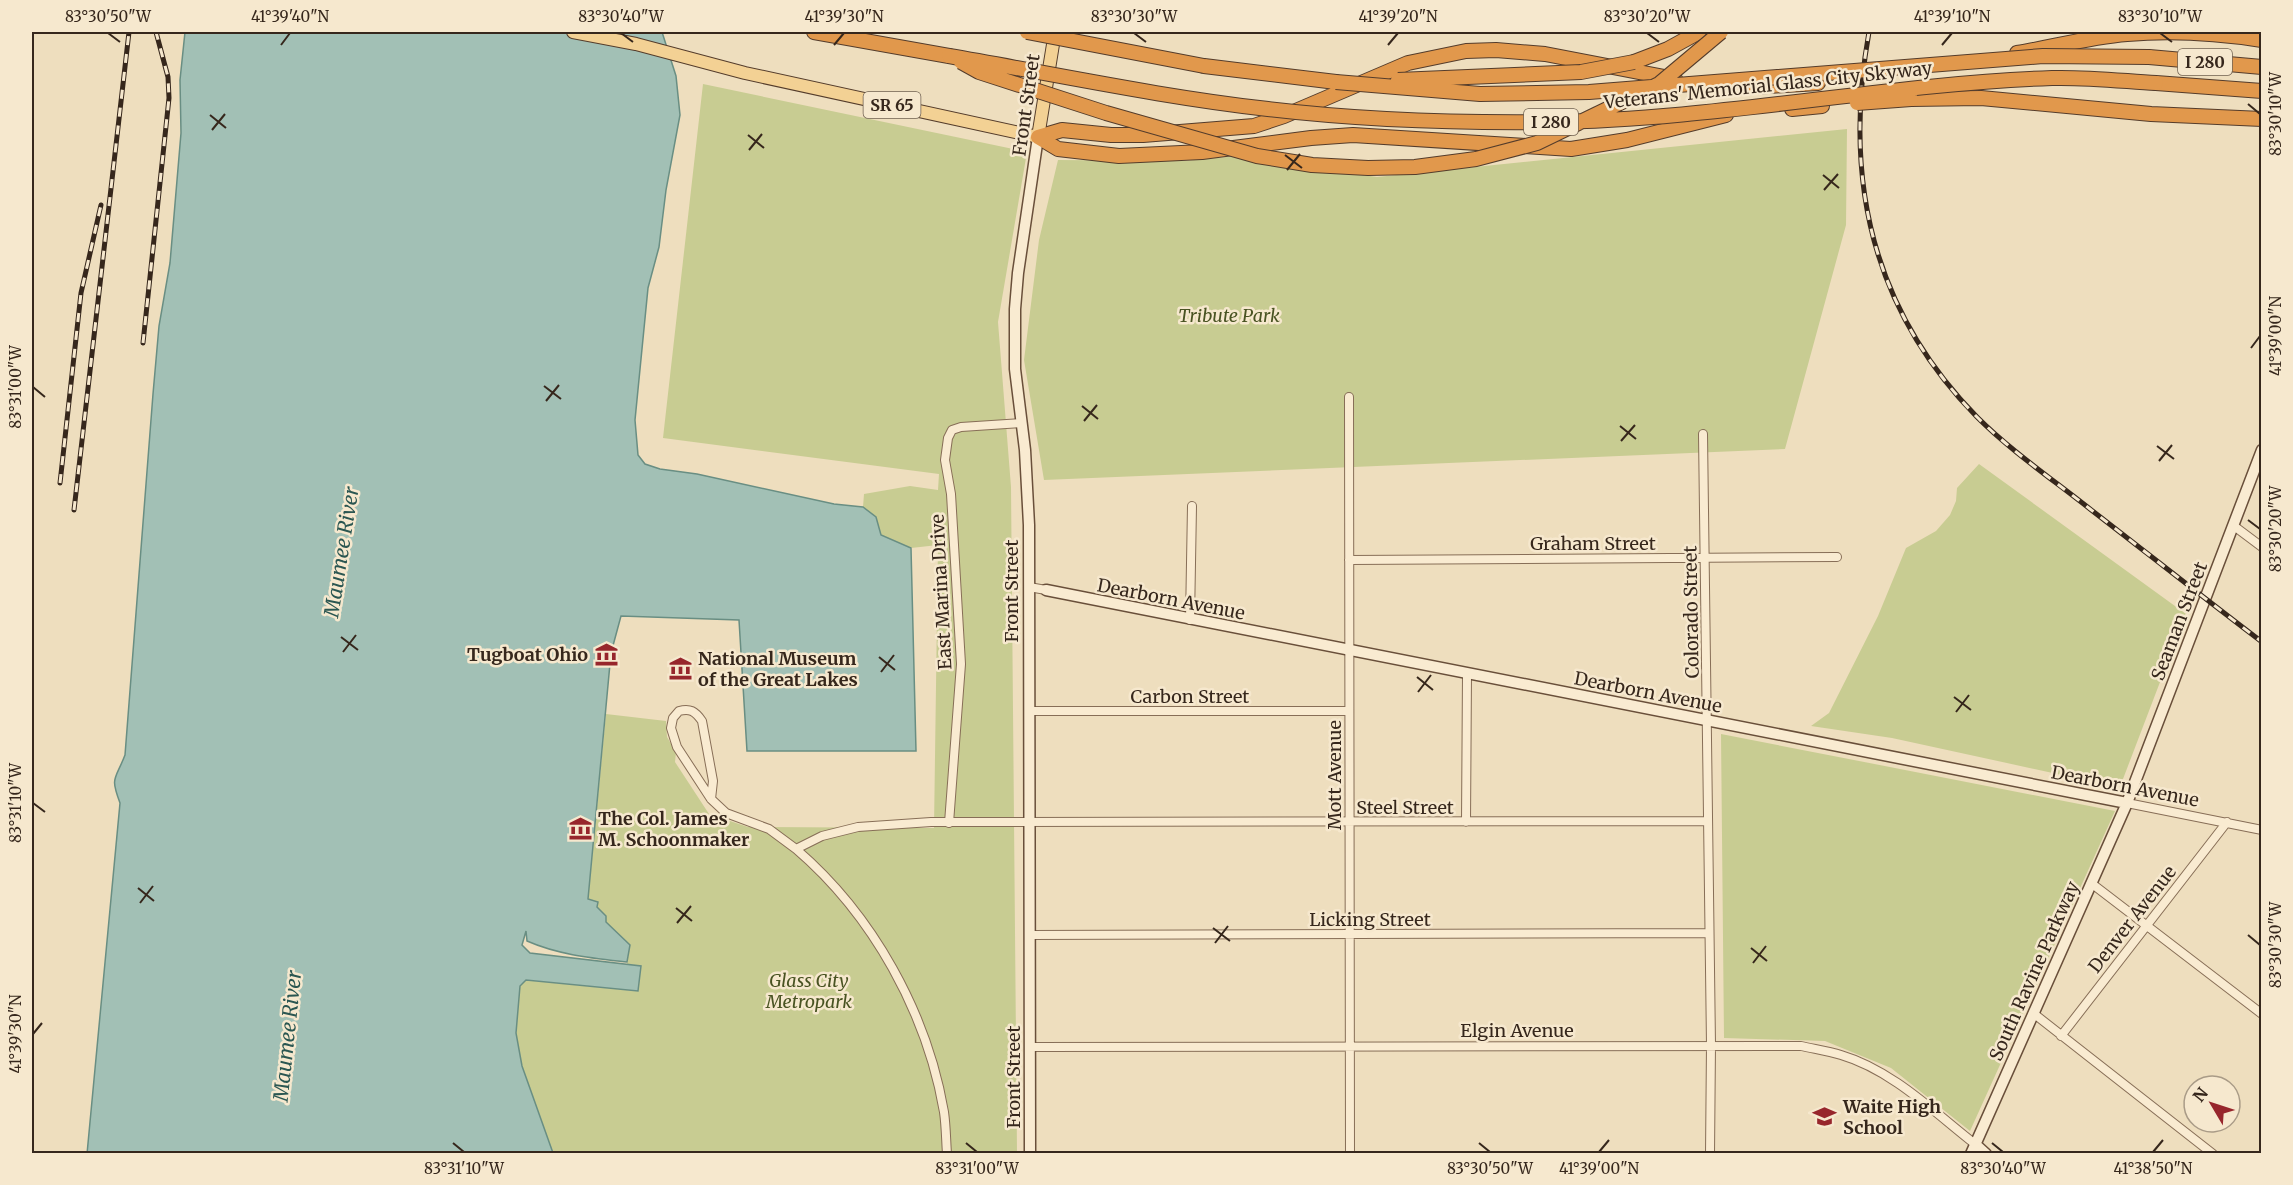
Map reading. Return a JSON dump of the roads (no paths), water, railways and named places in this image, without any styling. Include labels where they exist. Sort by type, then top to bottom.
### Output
[{"type":"highway","name":"Veterans' Memorial Glass City Skyway","points":[[814,32],[1268,109],[1457,122],[1550,122],[1648,118],[1912,88],[2055,78],[2262,91]]},
{"type":"highway","name":"Veterans' Memorial Glass City Skyway","points":[[1027,32],[1204,66],[1336,82],[1480,94],[1589,92],[2043,56],[2149,57],[2262,67]]},
{"type":"highway","points":[[1336,82],[1581,72],[1635,62],[1668,49],[1699,32]]},
{"type":"highway","points":[[949,56],[979,72],[1095,109],[1257,156],[1312,165],[1368,168],[1415,166],[1476,159],[1537,143],[1659,84],[1721,32]]},
{"type":"highway","points":[[1038,137],[1062,130],[1096,135],[1143,135],[1254,126],[1284,116],[1408,63],[1466,51],[1496,50],[1545,54],[1717,87],[1737,88],[1818,83],[1889,75],[2126,34],[2187,33],[2230,35],[2262,40]]},
{"type":"highway","points":[[1038,137],[1058,149],[1119,156],[1202,152],[1353,135],[1571,149],[1608,144],[1730,114],[1911,99],[1981,98],[2151,114],[2262,118]]},
{"type":"main road","name":"SR 65","points":[[573,32],[636,44],[745,73],[1038,137]]},
{"type":"main road","name":"Front Street","points":[[1038,137],[1055,32]]},
{"type":"street","name":"Front Street","points":[[1030,1154],[1029,525],[1015,369],[1018,273],[1038,137]]},
{"type":"street","name":"Mott Avenue","points":[[1349,397],[1350,1154]]},
{"type":"street","name":"East Marina Drive","points":[[949,822],[961,664],[951,494],[945,460],[948,438],[952,430],[961,427],[1021,423]]},
{"type":"street","name":"Colorado Street","points":[[1702,434],[1711,1045],[1710,1154]]},
{"type":"street","name":"Seaman Street","points":[[2127,803],[2262,450]]},
{"type":"street","points":[[1190,620],[1192,506]]},
{"type":"street","points":[[2234,526],[2262,547]]},
{"type":"street","name":"Graham Street","points":[[1349,560],[1837,557]]},
{"type":"street","name":"Dearborn Avenue","points":[[1029,587],[2262,830]]},
{"type":"street","points":[[1466,822],[1467,674]]},
{"type":"street","points":[[711,799],[713,781],[702,721],[697,713],[688,709],[678,711],[673,718],[671,728],[677,747],[711,799],[726,813],[769,829],[809,860],[862,920],[890,963],[919,1024],[929,1052],[944,1112],[948,1154]]},
{"type":"street","name":"Carbon Street","points":[[1030,711],[1349,711]]},
{"type":"street","name":"South Ravine Parkway","points":[[1973,1149],[2127,803]]},
{"type":"street","name":"Steel Street","points":[[796,849],[822,836],[858,827],[949,822],[1708,821]]},
{"type":"street","name":"Denver Avenue","points":[[2061,1036],[2227,822]]},
{"type":"street","points":[[2250,828],[2262,837]]},
{"type":"street","points":[[2091,883],[2262,1014]]},
{"type":"street","name":"Licking Street","points":[[1030,935],[1709,933]]},
{"type":"street","points":[[2033,1013],[2213,1154]]},
{"type":"street","name":"Elgin Avenue","points":[[1031,1047],[1800,1046],[1841,1055],[1877,1071],[1901,1087],[1973,1149]]},
{"type":"street","points":[[1973,1149],[1986,1154]]},
{"type":"water","name":"Maumee River","points":[[185,32],[662,32],[676,76],[680,115],[666,190],[659,247],[648,288],[635,420],[638,455],[645,464],[660,469],[697,474],[834,504],[863,507],[876,517],[881,535],[911,548],[916,751],[747,751],[739,620],[621,616],[611,653],[588,899],[598,902],[597,907],[606,916],[606,922],[630,945],[627,962],[551,950],[527,941],[526,931],[522,945],[530,953],[641,966],[638,991],[526,980],[520,986],[516,1033],[522,1066],[553,1153],[87,1154],[120,803],[115,788],[115,779],[125,755],[159,326],[170,263],[181,133],[180,80]]},
{"type":"railway","points":[[74,510],[129,32]]},
{"type":"railway","points":[[143,343],[169,98],[168,77],[156,32]]},
{"type":"railway","points":[[1869,32],[1862,86],[1860,138],[1864,189],[1874,238],[1889,286],[1912,332],[1941,375],[1977,417],[2004,442],[2262,642]]},
{"type":"railway","points":[[60,483],[81,293],[101,205]]},
{"type":"place","name":"Tugboat Ohio","points":[[606,654]]},
{"type":"place","name":"National Museum of the Great Lakes","points":[[680,668]]},
{"type":"place","name":"The Col. James M. Schoonmaker","points":[[580,828]]},
{"type":"place","name":"Waite High School","points":[[1825,1116]]},
{"type":"park label","name":"Tribute Park","points":[[1229,315]]},
{"type":"park label","name":"Glass City Metropark","points":[[809,990]]}]
